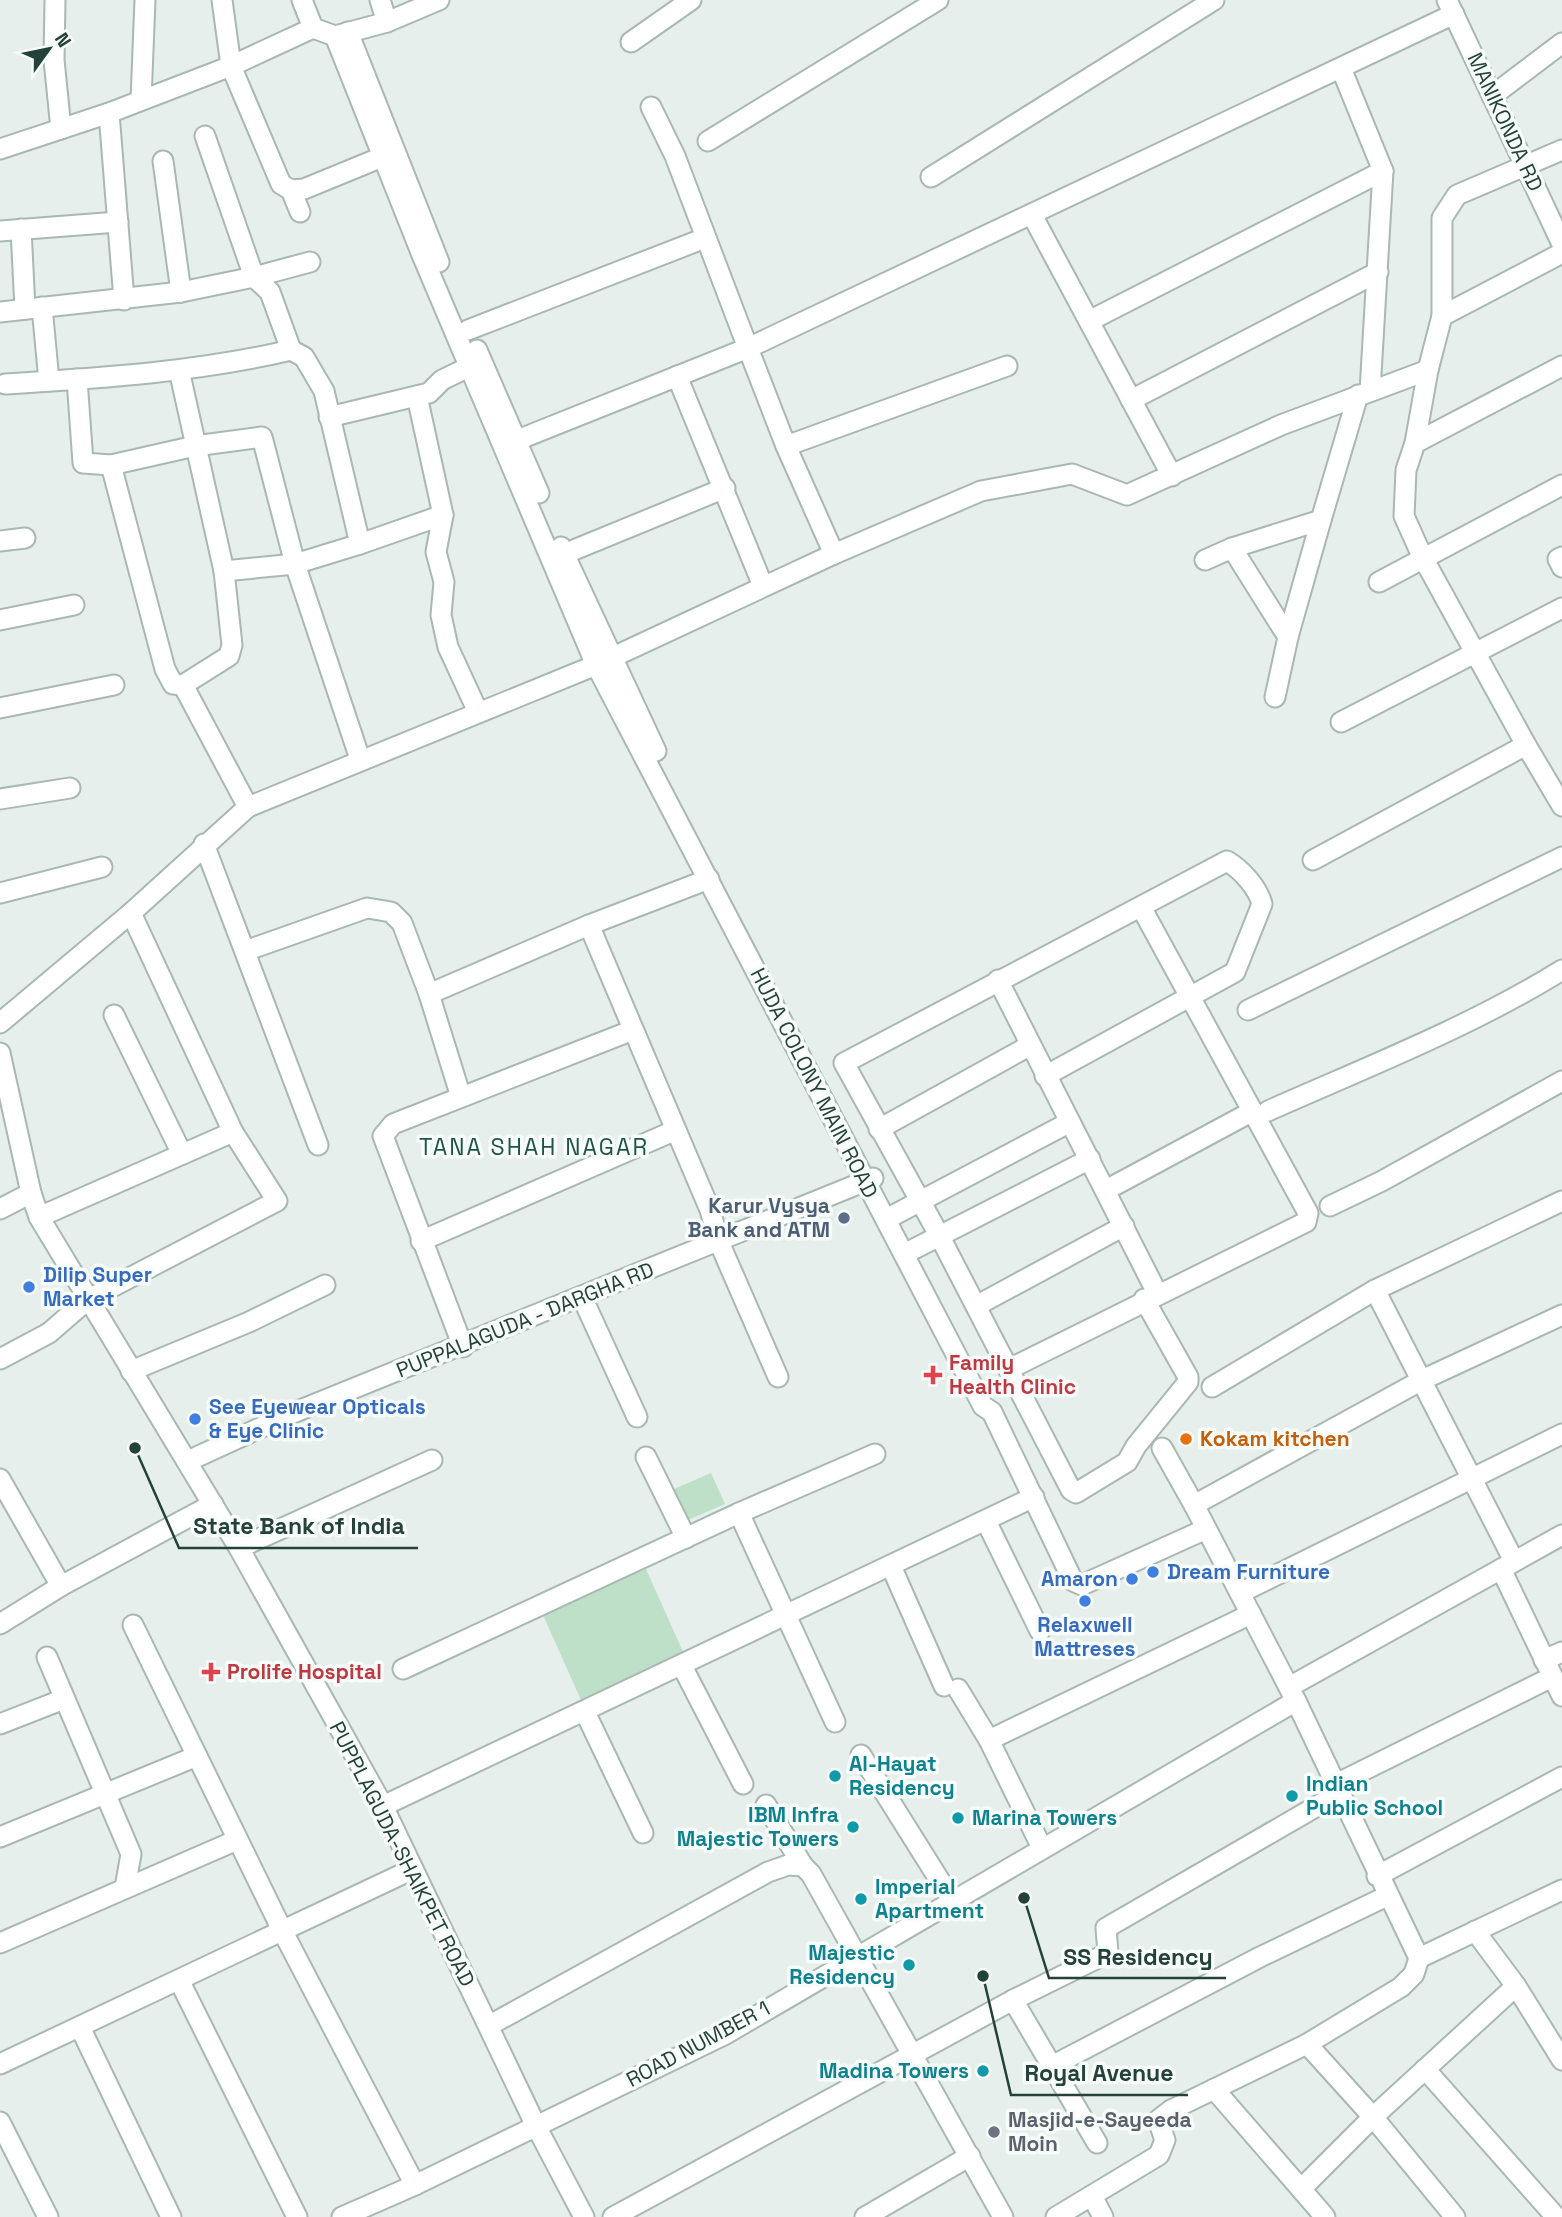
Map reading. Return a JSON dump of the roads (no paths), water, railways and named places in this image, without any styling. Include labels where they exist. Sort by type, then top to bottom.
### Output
[{"type":"street","points":[[55,0],[54,60],[61,129]]},
{"type":"street","points":[[141,100],[145,0]]},
{"type":"street","points":[[222,0],[231,66],[281,184],[291,190],[304,189],[382,156]]},
{"type":"street","points":[[302,0],[313,28]]},
{"type":"street","points":[[380,0],[387,22]]},
{"type":"street","points":[[0,149],[109,113],[231,66],[313,28],[342,34],[387,22],[439,0]]},
{"type":"street","points":[[631,42],[691,0]]},
{"type":"street","points":[[931,177],[1213,0]]},
{"type":"street","points":[[708,141],[931,2]]},
{"type":"street","points":[[510,442],[748,348],[1341,68],[1451,7]]},
{"type":"street","name":"MANIKONDA RD","points":[[1451,7],[1526,165],[1556,214],[1562,244]]},
{"type":"street","points":[[342,34],[382,156],[476,363],[604,661],[869,1181],[894,1215],[989,1407]]},
{"type":"street","points":[[342,34],[468,330],[476,363]]},
{"type":"street","points":[[1492,96],[1562,43]]},
{"type":"street","points":[[1275,697],[1288,637],[1321,520],[1364,393],[1378,272],[1383,171],[1341,68]]},
{"type":"street","points":[[650,107],[676,156],[786,446],[834,554]]},
{"type":"street","points":[[109,113],[124,300]]},
{"type":"street","points":[[205,136],[254,277],[270,292],[291,350],[304,357],[317,374],[324,391],[360,544]]},
{"type":"street","points":[[1562,150],[1457,195],[1442,218],[1442,316],[1428,370],[1415,443],[1406,470],[1404,516],[1422,556],[1562,806]]},
{"type":"street","points":[[163,161],[181,292]]},
{"type":"street","points":[[1089,321],[1383,171]]},
{"type":"street","points":[[291,190],[300,212]]},
{"type":"street","points":[[1032,215],[1172,475]]},
{"type":"street","points":[[0,231],[118,222]]},
{"type":"street","points":[[21,229],[50,381]]},
{"type":"street","points":[[468,330],[705,238]]},
{"type":"street","points":[[1442,316],[1562,253]]},
{"type":"street","points":[[0,312],[181,292],[310,262]]},
{"type":"street","points":[[1131,400],[1378,272]]},
{"type":"street","points":[[5,384],[179,370],[246,361],[291,350]]},
{"type":"street","points":[[329,417],[429,393],[442,380],[476,363]]},
{"type":"street","points":[[786,446],[1007,366]]},
{"type":"street","points":[[1415,443],[1562,366]]},
{"type":"street","points":[[111,464],[164,669],[173,684],[183,685],[229,656],[232,645],[224,571],[179,370]]},
{"type":"street","points":[[0,1023],[131,913],[204,844],[248,807],[604,661],[763,586],[981,491],[1072,474],[1127,495],[1281,425],[1428,370]]},
{"type":"street","points":[[677,376],[763,586]]},
{"type":"street","points":[[77,379],[83,463],[111,464],[195,446],[259,435],[262,437],[295,564],[360,759]]},
{"type":"street","points":[[417,396],[443,515],[436,552],[444,582],[441,615],[448,647],[478,712]]},
{"type":"street","points":[[510,442],[564,554],[604,661]]},
{"type":"street","points":[[1379,582],[1422,556],[1562,485]]},
{"type":"street","points":[[564,554],[725,488]]},
{"type":"street","points":[[224,571],[295,564],[443,515]]},
{"type":"street","points":[[1205,561],[1232,548],[1321,520]]},
{"type":"street","points":[[0,541],[25,538]]},
{"type":"street","points":[[1232,548],[1288,637]]},
{"type":"street","points":[[1562,557],[1558,559],[1562,567]]},
{"type":"street","points":[[0,620],[74,605]]},
{"type":"street","points":[[1341,722],[1562,608]]},
{"type":"street","name":"HUDA COLONY MAIN ROAD","points":[[604,661],[709,879],[989,1407],[1073,1581],[1082,1585],[1206,1529]]},
{"type":"street","points":[[0,708],[114,685]]},
{"type":"street","points":[[183,685],[248,807]]},
{"type":"street","points":[[1312,860],[1526,745]]},
{"type":"street","points":[[0,799],[70,788]]},
{"type":"street","points":[[204,844],[318,1145]]},
{"type":"street","points":[[1248,1010],[1562,857]]},
{"type":"street","points":[[998,980],[1029,1046],[1124,1227],[1151,1296],[1188,1377],[1188,1382],[1136,1446],[1127,1462],[1076,1493],[1071,1490],[939,1236],[844,1063],[998,980],[1141,907],[1227,860],[1259,893],[1262,904],[1235,972],[1045,1076]]},
{"type":"street","points":[[0,893],[102,867]]},
{"type":"street","points":[[429,994],[589,925],[709,879]]},
{"type":"street","points":[[1009,1369],[1151,1296],[1306,1222],[1308,1213],[1261,1111],[1141,907]]},
{"type":"street","points":[[244,951],[367,908],[391,912],[402,923],[429,994],[461,1097]]},
{"type":"street","points":[[0,1359],[49,1334],[87,1300],[277,1201],[233,1132],[131,913]]},
{"type":"street","points":[[589,925],[710,1210],[719,1242],[778,1377]]},
{"type":"street","points":[[1106,1190],[1261,1111],[1413,1046],[1535,987],[1562,970]]},
{"type":"street","points":[[114,1016],[182,1154]]},
{"type":"street","points":[[463,1346],[383,1136],[393,1124],[634,1030]]},
{"type":"street","points":[[879,1129],[1029,1046]]},
{"type":"street","name":"PUPPLAGUDA-SHAIKPET ROAD","points":[[0,1053],[3,1087],[39,1217],[239,1548],[383,1806],[537,2126],[584,2217]]},
{"type":"street","points":[[1330,1206],[1382,1181],[1562,1081]]},
{"type":"street","points":[[894,1215],[1070,1122]]},
{"type":"street","points":[[421,1241],[676,1130]]},
{"type":"street","points":[[39,1217],[233,1132]]},
{"type":"street","points":[[912,1250],[1090,1159]]},
{"type":"street","name":"PUPPALAGUDA - DARGHA RD","points":[[188,1461],[288,1415],[869,1181]]},
{"type":"street","points":[[0,1209],[31,1193]]},
{"type":"street","points":[[1212,1387],[1375,1290],[1562,1201]]},
{"type":"street","points":[[976,1306],[1124,1227]]},
{"type":"street","points":[[131,1371],[249,1322],[325,1285]]},
{"type":"street","points":[[1375,1290],[1473,1480],[1553,1663],[1562,1696]]},
{"type":"street","points":[[582,1297],[637,1417]]},
{"type":"street","points":[[1194,1505],[1422,1380],[1562,1315]]},
{"type":"street","points":[[1240,1593],[1562,1434]]},
{"type":"street","points":[[1056,2217],[1159,2155],[1164,2140],[1158,2120],[1171,2110],[1307,2044],[1401,1987],[1414,1974],[1419,1958],[1377,1876],[1292,1694],[1163,1448]]},
{"type":"street","points":[[403,1669],[739,1513],[875,1454]]},
{"type":"street","points":[[646,1457],[686,1538]]},
{"type":"street","points":[[239,1548],[432,1460]]},
{"type":"street","points":[[0,1479],[61,1586]]},
{"type":"street","points":[[383,1806],[585,1713],[1034,1497]]},
{"type":"street","points":[[0,1624],[61,1586],[213,1504]]},
{"type":"street","points":[[739,1513],[835,1722]]},
{"type":"street","points":[[986,1521],[1040,1631]]},
{"type":"street","name":"ROAD NUMBER 1","points":[[342,2217],[415,2185],[724,2035],[1042,1848],[1292,1694],[1562,1535]]},
{"type":"street","points":[[891,1566],[951,1687],[989,1740],[1042,1848]]},
{"type":"street","points":[[989,1740],[1251,1614]]},
{"type":"street","points":[[133,1625],[283,1932],[415,2185]]},
{"type":"street","points":[[47,1657],[107,1792],[131,1854],[125,1888]]},
{"type":"street","points":[[613,2217],[1013,2000],[1108,1953],[1106,1928],[1336,1789],[1553,1663]]},
{"type":"street","points":[[682,1666],[743,1784]]},
{"type":"street","points":[[0,1724],[64,1699]]},
{"type":"street","points":[[585,1713],[643,1833]]},
{"type":"street","points":[[861,1755],[952,1900]]},
{"type":"street","points":[[0,1837],[197,1756]]},
{"type":"street","points":[[1377,1876],[1562,1777]]},
{"type":"street","points":[[766,1805],[803,1866],[811,1874],[1003,2217]]},
{"type":"street","points":[[0,1943],[237,1840]]},
{"type":"street","points":[[490,2025],[768,1872],[788,1865],[803,1866]]},
{"type":"street","points":[[0,2064],[413,1870]]},
{"type":"street","points":[[1050,2067],[1260,1957],[1387,1896]]},
{"type":"street","points":[[1419,1958],[1475,1931],[1559,1897]]},
{"type":"street","points":[[1475,1931],[1516,1986],[1562,2060]]},
{"type":"street","points":[[179,1980],[297,2217]]},
{"type":"street","points":[[1301,2189],[1373,2117],[1516,1986]]},
{"type":"street","points":[[1013,2000],[1097,2143]]},
{"type":"street","points":[[80,2026],[171,2217]]},
{"type":"street","points":[[1307,2044],[1373,2117],[1455,2217]]},
{"type":"street","points":[[1425,2069],[1556,2217]]},
{"type":"street","points":[[1214,2089],[1325,2217]]},
{"type":"street","points":[[0,2122],[48,2217]]},
{"type":"street","points":[[865,2217],[970,2156]]},
{"type":"street","points":[[1092,2196],[1103,2217]]},
{"type":"place","name":"Karur Vysya Bank and ATM","points":[[844,1218]]},
{"type":"place","name":"Dilip Super Market","points":[[29,1287]]},
{"type":"place","name":"Family Health Clinic","points":[[933,1375]]},
{"type":"place","name":"See Eyewear Opticals & Eye Clinic","points":[[195,1419]]},
{"type":"place","name":"Kokam kitchen","points":[[1186,1439]]},
{"type":"place","name":"State Bank of India","points":[[135,1448]]},
{"type":"place","name":"Dream Furniture","points":[[1153,1572]]},
{"type":"place","name":"Amaron","points":[[1132,1579]]},
{"type":"place","name":"Relaxwell Mattreses","points":[[1085,1601]]},
{"type":"place","name":"Prolife Hospital","points":[[211,1672]]},
{"type":"place","name":"Al-Hayat Residency","points":[[835,1776]]},
{"type":"place","name":"Indian Public School","points":[[1292,1796]]},
{"type":"place","name":"Marina Towers","points":[[958,1818]]},
{"type":"place","name":"IBM Infra Majestic Towers","points":[[853,1827]]},
{"type":"place","name":"SS Residency","points":[[1024,1898]]},
{"type":"place","name":"Imperial Apartment","points":[[861,1899]]},
{"type":"place","name":"Majestic Residency","points":[[909,1965]]},
{"type":"place","name":"Royal Avenue","points":[[983,1976]]},
{"type":"place","name":"Madina Towers","points":[[983,2071]]},
{"type":"place","name":"Masjid-e-Sayeeda Moin","points":[[994,2132]]},
{"type":"district","name":"TANA SHAH NAGAR","points":[[534,1147]]}]
